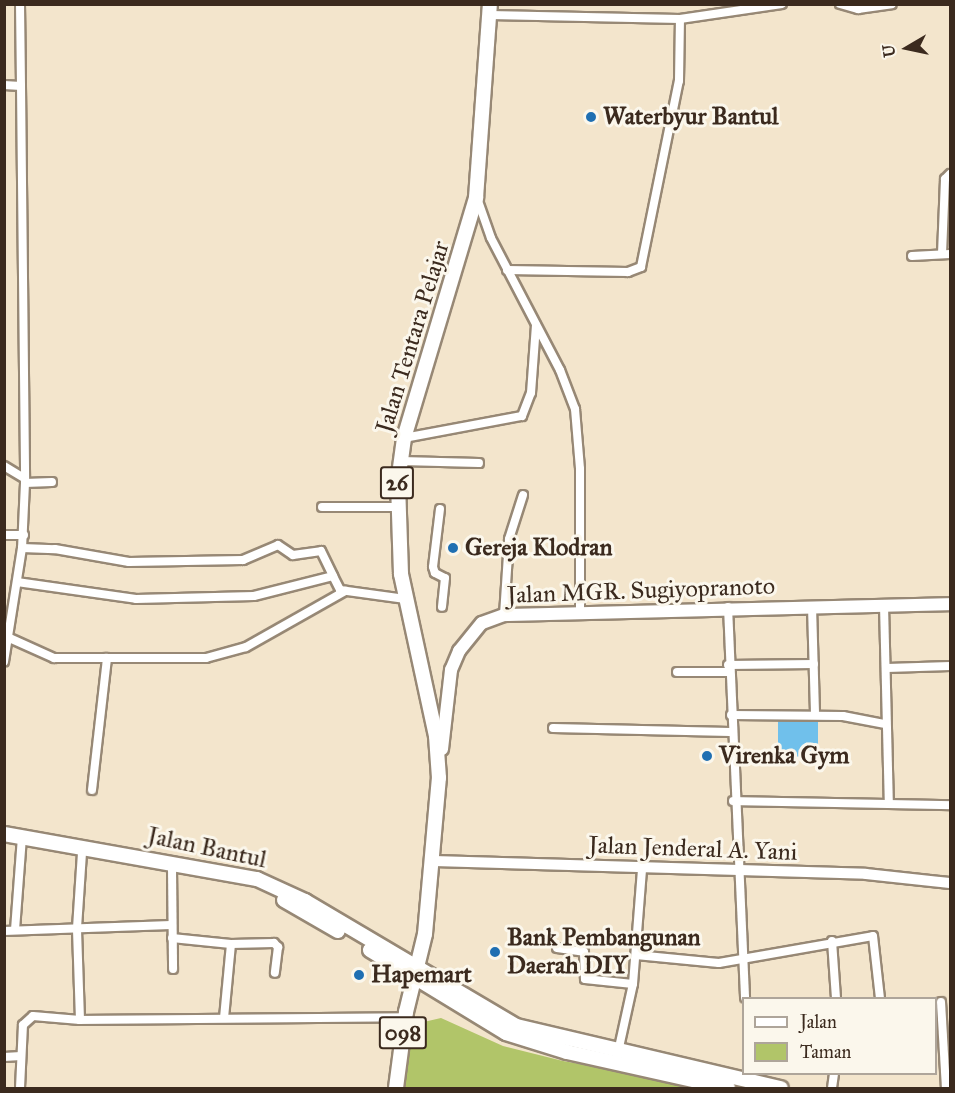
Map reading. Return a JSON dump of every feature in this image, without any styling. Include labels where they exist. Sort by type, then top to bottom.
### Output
[{"type":"main road","name":"Jalan Tentara Pelajar","points":[[414,972],[424,934],[434,861],[438,795],[436,736],[405,599],[396,507],[404,438],[476,198],[490,10]]},
{"type":"main road","name":"Jalan MGR. Sugiyopranoto","points":[[438,795],[451,670],[472,632],[482,623],[504,615],[579,611],[951,604]]},
{"type":"main road","name":"Jalan Bantul","points":[[4,834],[82,854],[223,878],[275,895],[414,972]]},
{"type":"main road","name":"Jalan Bantul","points":[[4,841],[21,840],[257,879],[305,901],[414,972]]},
{"type":"main road","name":"098","points":[[396,1089],[405,1017],[414,972]]},
{"type":"main road","points":[[414,972],[516,1026],[618,1052],[748,1077],[781,1089]]},
{"type":"main road","points":[[414,972],[506,1033],[567,1052],[728,1089]]},
{"type":"street","points":[[4,662],[6,636],[24,535],[20,4]]},
{"type":"street","points":[[490,10],[680,19],[741,8],[782,4]]},
{"type":"street","points":[[840,4],[872,6],[892,4]]},
{"type":"street","points":[[507,270],[628,272],[641,267],[679,81],[680,19]]},
{"type":"street","points":[[4,85],[21,86]]},
{"type":"street","points":[[912,256],[946,254],[945,179],[951,174]]},
{"type":"street","points":[[476,198],[507,270],[563,376],[578,424],[579,611]]},
{"type":"street","points":[[404,438],[522,416],[531,393],[536,324]]},
{"type":"street","points":[[401,460],[479,463]]},
{"type":"street","points":[[4,466],[25,480],[52,482]]},
{"type":"street","points":[[504,615],[509,539],[523,495]]},
{"type":"street","points":[[322,507],[396,507]]},
{"type":"street","points":[[440,509],[433,567],[435,573],[445,578],[442,607]]},
{"type":"street","points":[[4,535],[24,535]]},
{"type":"street","points":[[22,548],[55,549],[129,562],[243,560],[278,545],[293,555],[321,551],[337,588],[405,599]]},
{"type":"street","points":[[17,582],[120,599],[187,598],[276,593],[333,576]]},
{"type":"street","points":[[6,636],[46,657],[188,659],[233,652],[345,591]]},
{"type":"street","points":[[884,605],[887,668],[885,724],[889,804]]},
{"type":"street","points":[[812,606],[815,715]]},
{"type":"street","points":[[728,607],[728,668],[736,873],[745,997]]},
{"type":"street","points":[[92,790],[106,658]]},
{"type":"street","points":[[677,672],[813,664]]},
{"type":"street","points":[[887,668],[951,666]]},
{"type":"street","points":[[731,715],[850,717],[885,724]]},
{"type":"street","points":[[553,728],[730,732]]},
{"type":"street","points":[[733,801],[951,805]]},
{"type":"street","points":[[15,930],[21,840]]},
{"type":"street","points":[[80,1020],[77,928],[82,854]]},
{"type":"street","name":"Jalan Jenderal A. Yani","points":[[434,861],[736,873],[866,874],[951,883]]},
{"type":"street","points":[[172,868],[173,969]]},
{"type":"street","points":[[618,1052],[633,984],[642,869]]},
{"type":"street","points":[[4,931],[171,925]]},
{"type":"street","points":[[636,955],[711,964],[743,960],[832,941],[874,937],[880,997]]},
{"type":"street","points":[[172,938],[231,944],[276,944],[275,973]]},
{"type":"street","points":[[832,941],[836,997]]},
{"type":"street","points":[[224,1018],[231,944]]},
{"type":"street","points":[[556,948],[584,952],[585,979],[633,984]]},
{"type":"street","points":[[946,1089],[938,1002],[951,1001]]},
{"type":"street","points":[[20,1089],[23,1025],[27,1018],[80,1020],[405,1017]]},
{"type":"street","points":[[4,1057],[21,1056]]},
{"type":"green space","points":[[441,1018],[503,1046],[563,1061],[716,1088],[405,1088],[411,1031],[415,1024]]},
{"type":"water","points":[[778,720],[818,720],[818,757],[778,757]]},
{"type":"place","name":"Waterbyur Bantul","points":[[591,117]]},
{"type":"place","name":"Gereja Klodran","points":[[453,548]]},
{"type":"place","name":"Virenka Gym","points":[[707,756]]},
{"type":"place","name":"Bank Pembangunan Daerah DIY","points":[[495,952]]},
{"type":"place","name":"Hapemart","points":[[359,975]]}]
